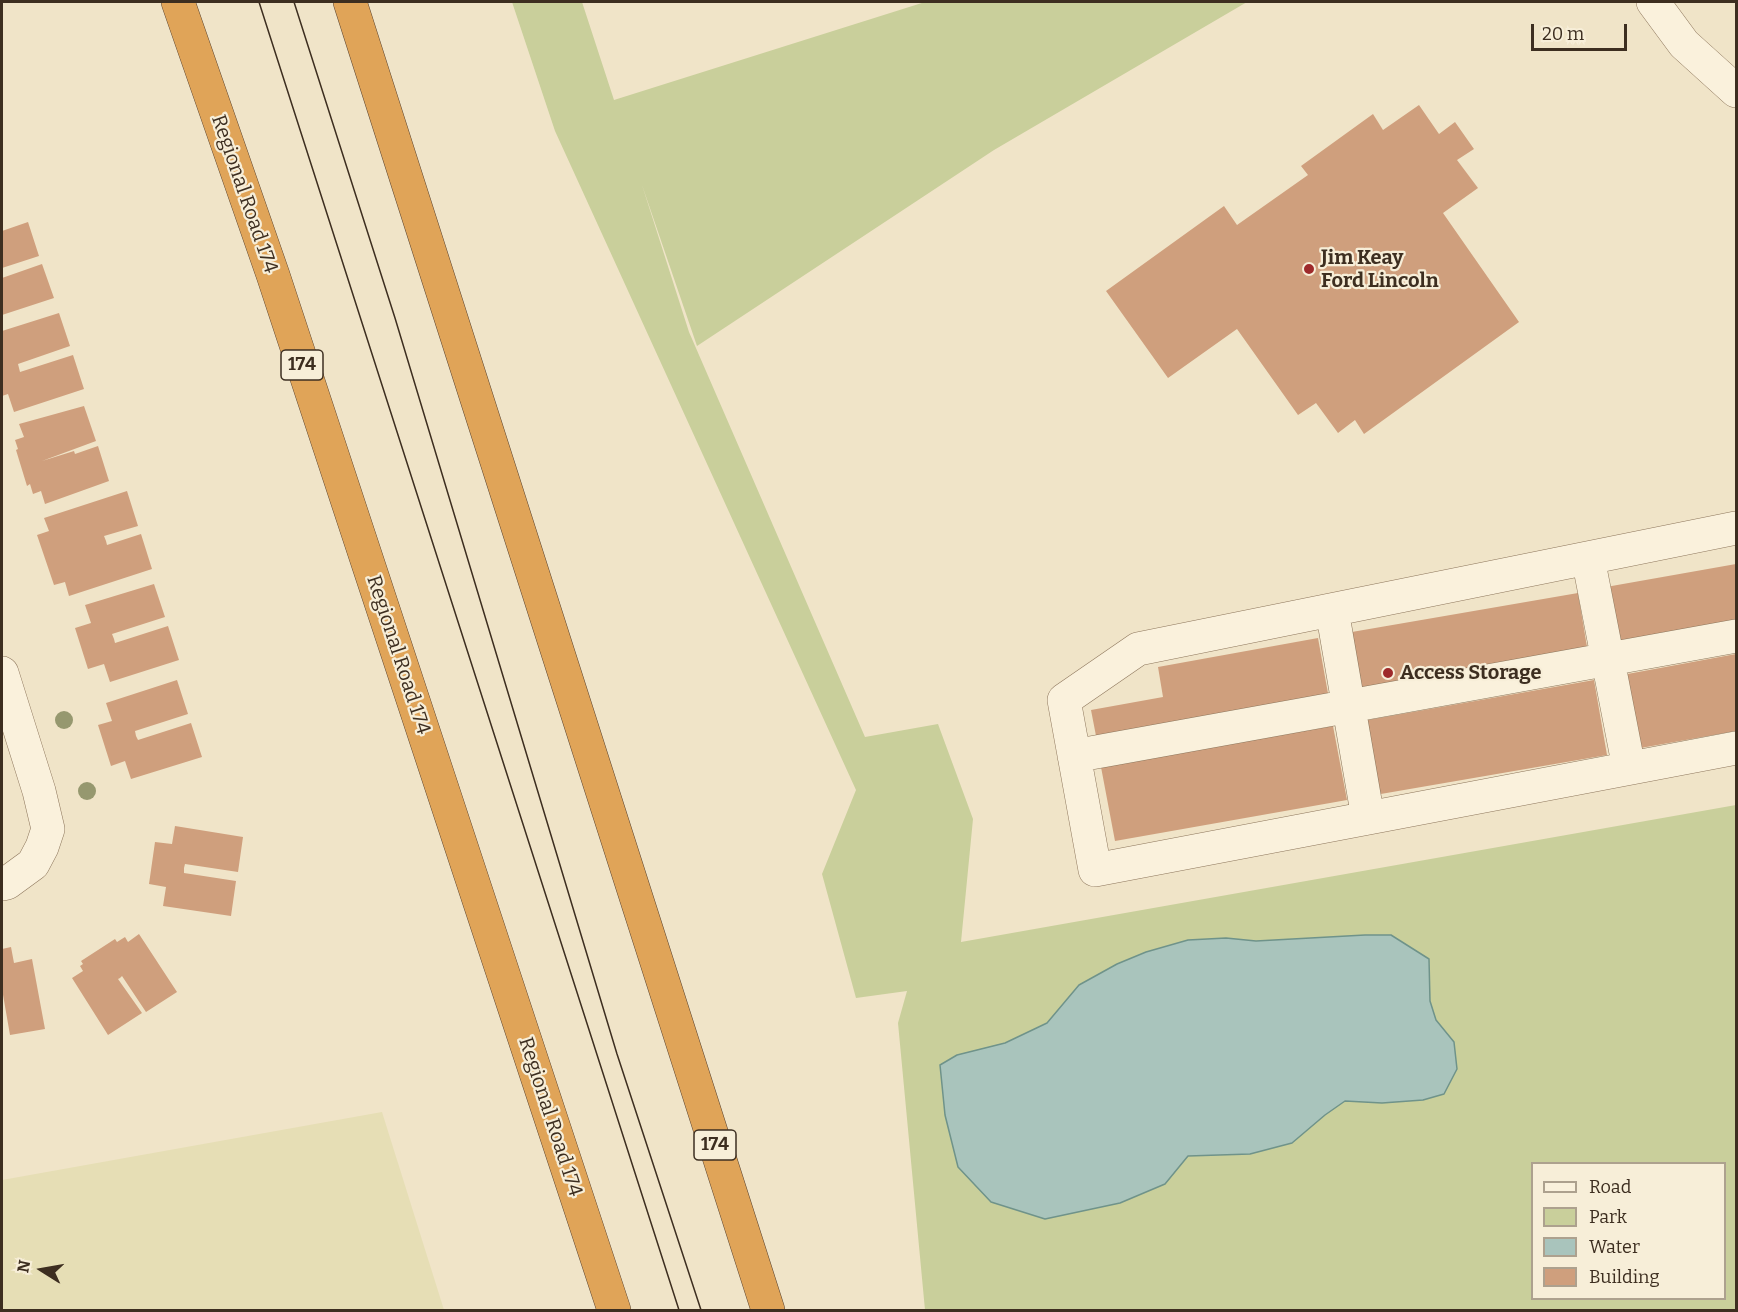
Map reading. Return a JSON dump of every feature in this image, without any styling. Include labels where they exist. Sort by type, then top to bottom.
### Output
[{"type":"highway","points":[[159,2],[286,327],[422,730]]},
{"type":"highway","name":"Regional Road 174","points":[[178,2],[273,275],[615,1311]]},
{"type":"highway","name":"174","points":[[350,2],[768,1311]]},
{"type":"highway","points":[[370,2],[431,255]]},
{"type":"street","points":[[1653,2],[1684,44],[1737,91]]},
{"type":"street","points":[[1737,528],[1138,649],[1064,700],[1095,870],[1737,748]]},
{"type":"street","points":[[1588,558],[1629,768]]},
{"type":"street","points":[[1332,610],[1368,818]]},
{"type":"street","points":[[1074,756],[1737,636]]},
{"type":"street","points":[[2,673],[39,791],[48,829],[33,864],[7,883],[2,884]]},
{"type":"shaded area","points":[[382,1112],[444,1310],[2,1310],[2,1180]]},
{"type":"green space","points":[[512,2],[582,2],[614,100],[925,2],[1247,2],[994,150],[697,346],[642,185],[689,332],[865,737],[938,724],[973,819],[961,942],[1736,805],[1736,1310],[925,1310],[898,1023],[907,991],[856,998],[822,874],[856,790],[555,131]]},
{"type":"water","points":[[1391,935],[1429,959],[1430,1001],[1436,1020],[1454,1042],[1457,1069],[1444,1094],[1423,1100],[1382,1103],[1345,1101],[1292,1143],[1250,1154],[1188,1156],[1165,1184],[1120,1203],[1045,1219],[991,1202],[958,1167],[945,1115],[940,1065],[957,1055],[1005,1043],[1047,1023],[1079,985],[1117,964],[1146,952],[1188,940],[1226,938],[1256,941]]},
{"type":"building","name":"Jim Keay Ford Lincoln","points":[[1419,105],[1439,134],[1455,122],[1474,149],[1457,160],[1478,188],[1443,213],[1519,322],[1364,434],[1355,420],[1338,433],[1316,403],[1298,415],[1237,329],[1168,378],[1106,291],[1224,206],[1237,225],[1308,175],[1301,166],[1373,114],[1383,130]]},
{"type":"building","points":[[28,222],[39,256],[2,268],[2,231]]},
{"type":"building","points":[[42,264],[54,298],[2,315],[2,278]]},
{"type":"building","points":[[59,313],[70,346],[18,364],[20,372],[73,355],[84,389],[14,412],[8,394],[2,396],[2,331]]},
{"type":"building","points":[[84,406],[96,441],[42,461],[98,446],[109,481],[45,504],[41,491],[33,494],[30,484],[27,486],[16,450],[18,449],[15,440],[24,437],[19,424]]},
{"type":"building","points":[[127,491],[138,526],[104,536],[107,545],[141,534],[152,569],[69,596],[65,582],[54,585],[37,535],[49,531],[44,518]]},
{"type":"building","points":[[1736,564],[1736,626],[1617,648],[1606,587]]},
{"type":"building","points":[[154,584],[165,617],[112,634],[115,643],[168,626],[179,660],[110,682],[104,664],[88,669],[75,628],[91,623],[85,605]]},
{"type":"building","points":[[1578,593],[1588,653],[1357,694],[1346,633]]},
{"type":"building","points":[[1318,638],[1329,699],[1097,741],[1091,710],[1163,697],[1158,667]]},
{"type":"building","points":[[1736,654],[1736,731],[1635,749],[1622,675]]},
{"type":"building","points":[[177,680],[188,714],[135,731],[136,736],[138,740],[191,723],[202,757],[131,779],[125,761],[111,766],[98,725],[112,721],[106,703]]},
{"type":"building","points":[[1594,680],[1607,755],[1375,795],[1362,721]]},
{"type":"building","points":[[1333,726],[1347,800],[1115,841],[1101,767]]},
{"type":"building","points":[[175,826],[243,837],[238,872],[185,864],[184,868],[184,873],[236,881],[231,916],[163,906],[166,887],[149,884],[155,842],[172,844]]},
{"type":"building","points":[[139,934],[177,992],[146,1012],[122,976],[118,979],[142,1013],[108,1035],[72,978],[83,971],[80,966],[83,964],[81,961],[115,939],[117,942],[125,937],[128,942]]},
{"type":"building","points":[[11,947],[14,963],[32,959],[45,1029],[10,1035],[2,989],[2,949]]},
{"type":"tram line","points":[[259,2],[679,1310]]},
{"type":"tram line","points":[[294,2],[395,318],[617,1054],[701,1310]]},
{"type":"place","name":"Jim Keay Ford Lincoln","points":[[1309,269]]},
{"type":"place","name":"Access Storage","points":[[1388,673]]}]
